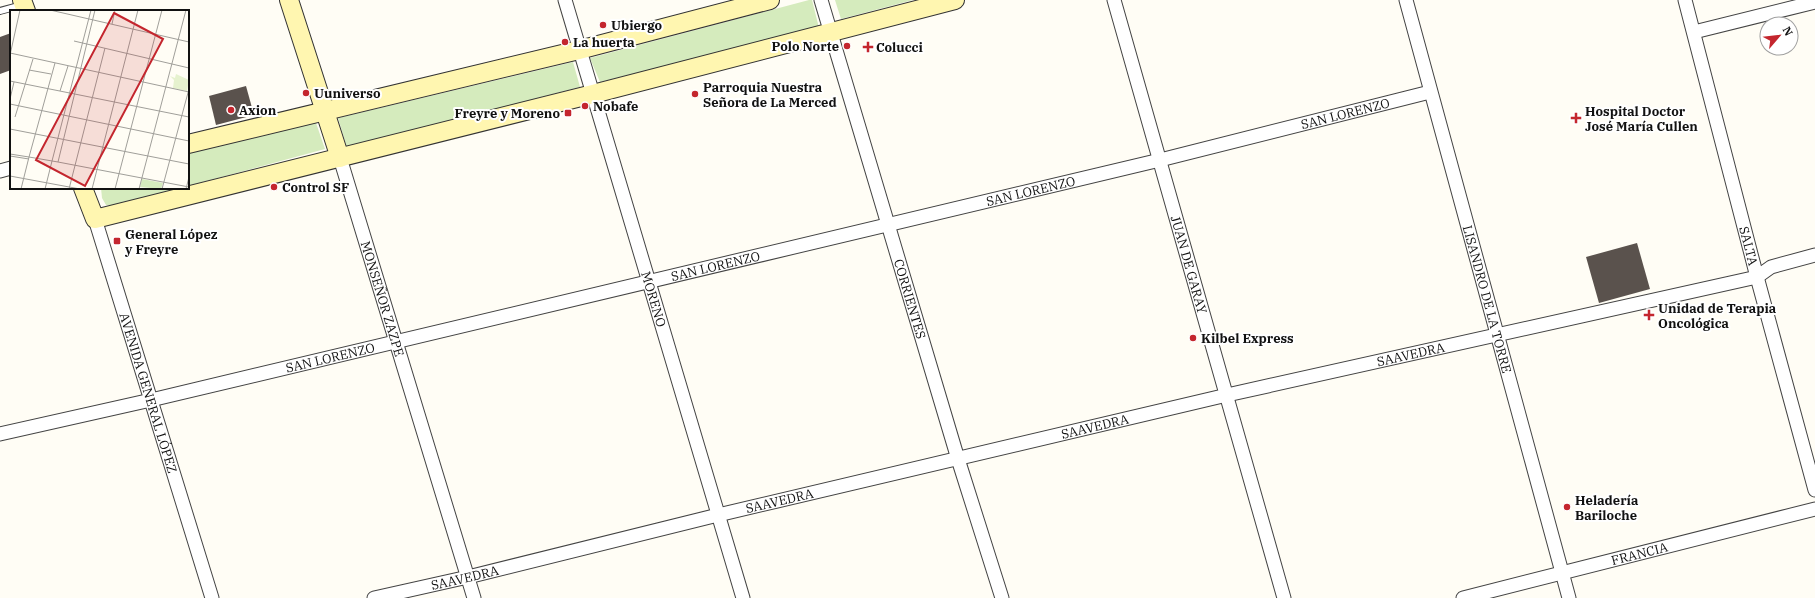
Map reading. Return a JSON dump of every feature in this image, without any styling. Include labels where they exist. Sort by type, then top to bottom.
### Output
[{"type":"main road","name":"MONSEÑOR ZAZPE","points":[[289,0],[340,158]]},
{"type":"main road","points":[[189,144],[579,50],[770,0]]},
{"type":"main road","points":[[95,219],[593,94],[955,0]]},
{"type":"main road","name":"AVENIDA GENERAL LÓPEZ","points":[[84,189],[95,219]]},
{"type":"street","name":"MORENO","points":[[565,0],[743,598]]},
{"type":"street","name":"CORRIENTES","points":[[821,0],[958,459],[1002,598]]},
{"type":"street","name":"JUAN DE GARAY","points":[[1114,0],[1284,598]]},
{"type":"street","name":"LISANDRO DE LA TORRE","points":[[1406,0],[1570,598]]},
{"type":"street","name":"SALTA","points":[[1685,0],[1757,277],[1815,490]]},
{"type":"street","points":[[1694,32],[1815,2]]},
{"type":"street","name":"SAN LORENZO","points":[[0,434],[151,400],[1160,160],[1430,92]]},
{"type":"street","name":"MONSEÑOR ZAZPE","points":[[340,158],[474,598]]},
{"type":"street","points":[[0,171],[10,168]]},
{"type":"street","name":"AVENIDA GENERAL LÓPEZ","points":[[95,219],[212,598]]},
{"type":"street","name":"SAAVEDRA","points":[[374,598],[468,578],[718,516],[1227,395],[1757,277],[1771,267],[1815,256]]},
{"type":"street","name":"FRANCIA","points":[[1463,598],[1563,574],[1815,509]]},
{"type":"lane","points":[[0,11],[24,5]]},
{"type":"green space","points":[[812,0],[819,28],[600,82],[590,58]]},
{"type":"green space","points":[[835,0],[913,0],[841,19]]},
{"type":"green space","points":[[573,62],[580,87],[347,148],[338,118]]},
{"type":"green space","points":[[316,123],[325,149],[189,186],[189,151]]},
{"type":"green space","points":[[101,189],[175,189],[114,206],[106,205],[102,198]]},
{"type":"building","points":[[10,33],[10,70],[0,74],[0,37]]},
{"type":"building","points":[[246,86],[254,115],[216,125],[209,96]]},
{"type":"building","points":[[1637,243],[1650,289],[1599,303],[1586,257]]},
{"type":"place","name":"Ubiergo","points":[[603,25]]},
{"type":"place","name":"La huerta","points":[[565,42]]},
{"type":"place","name":"Polo Norte","points":[[847,46]]},
{"type":"place","name":"Colucci","points":[[868,47]]},
{"type":"place","name":"Uuniverso","points":[[306,93]]},
{"type":"place","name":"Parroquia Nuestra Señora de La Merced","points":[[695,94]]},
{"type":"place","name":"Nobafe","points":[[585,106]]},
{"type":"place","name":"Axion","points":[[231,110]]},
{"type":"place","name":"Freyre y Moreno","points":[[568,113]]},
{"type":"place","name":"Hospital Doctor José María Cullen","points":[[1576,118]]},
{"type":"place","name":"Control SF","points":[[274,187]]},
{"type":"place","name":"General López y Freyre","points":[[117,241]]},
{"type":"place","name":"Unidad de Terapia Oncológica","points":[[1649,315]]},
{"type":"place","name":"Kilbel Express","points":[[1193,338]]},
{"type":"place","name":"Heladería Bariloche","points":[[1567,507]]}]
